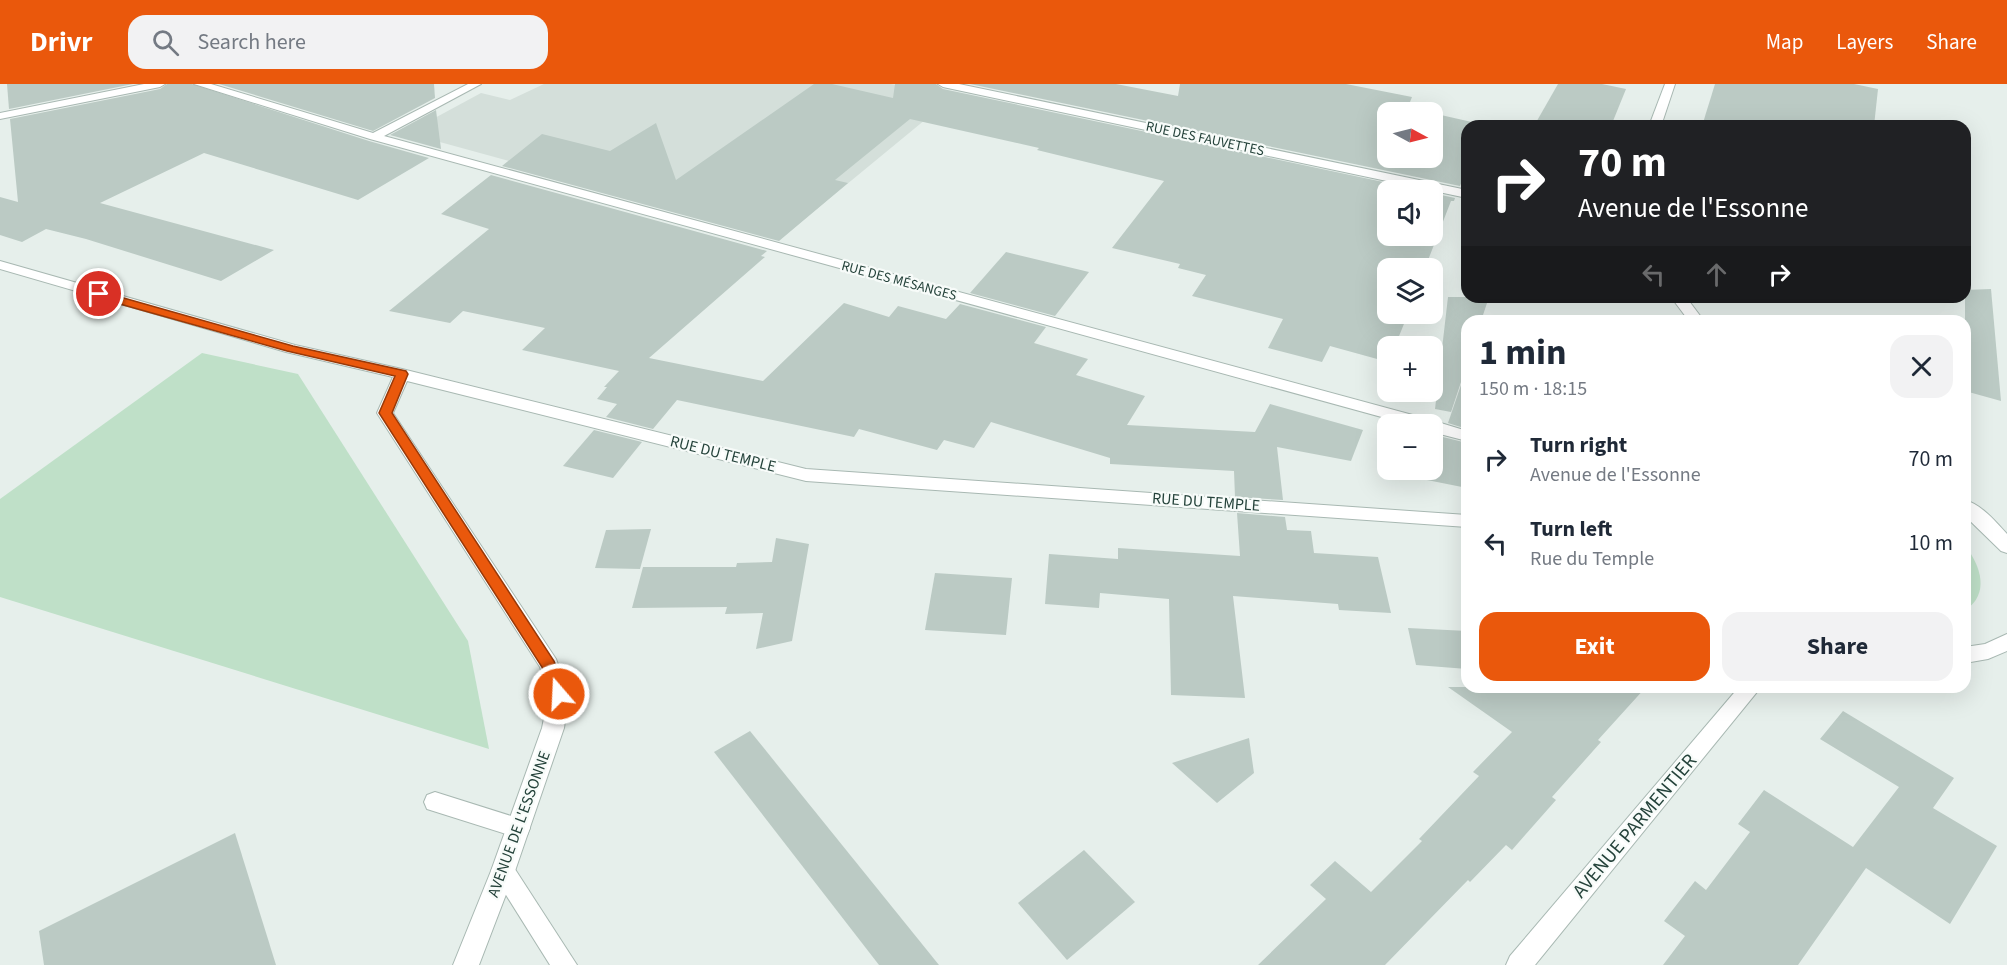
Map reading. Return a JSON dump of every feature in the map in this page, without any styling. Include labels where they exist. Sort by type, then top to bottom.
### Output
[{"type":"street","points":[[0,116],[160,84]]},
{"type":"street","name":"RUE DES MÉSANGES","points":[[198,84],[374,137],[1388,414]]},
{"type":"street","points":[[374,137],[476,84]]},
{"type":"street","name":"RUE DES FAUVETTES","points":[[943,84],[1461,193]]},
{"type":"street","points":[[1657,120],[1670,84]]},
{"type":"street","name":"RUE DU TEMPLE","points":[[0,265],[291,349],[402,374],[806,475],[1461,520]]},
{"type":"street","points":[[1683,303],[1692,315]]},
{"type":"street","name":"AVENUE DE L'ESSONNE","points":[[402,374],[386,413],[549,665],[559,694],[553,728],[519,828],[466,965]]},
{"type":"street","points":[[1443,430],[1461,434]]},
{"type":"street","points":[[1971,511],[2007,546]]},
{"type":"street","points":[[1971,654],[1988,651],[2007,642]]},
{"type":"street","name":"AVENUE PARMENTIER","points":[[1519,965],[1745,693]]},
{"type":"street","points":[[435,802],[519,828]]},
{"type":"street","points":[[503,871],[564,965]]},
{"type":"shaded area","points":[[544,84],[891,84],[954,96],[784,236],[407,133],[481,93],[510,100]]},
{"type":"green space","points":[[202,353],[298,374],[468,641],[489,749],[0,597],[0,499]]},
{"type":"green space","points":[[1971,554],[1979,571],[1980,580],[1978,596],[1971,606]]},
{"type":"building","points":[[7,84],[133,84],[9,109]]},
{"type":"building","points":[[167,84],[192,84],[429,158],[358,200],[204,153],[100,203],[274,250],[221,281],[86,239],[46,229],[22,242],[0,235],[0,197],[18,202],[10,119],[160,89]]},
{"type":"building","points":[[219,84],[434,84],[435,98],[373,131]]},
{"type":"building","points":[[814,84],[832,84],[893,98],[895,84],[936,84],[943,89],[1377,181],[1377,246],[1434,246],[1429,258],[1377,258],[1377,324],[1404,324],[1399,336],[1377,336],[1377,359],[1330,346],[1322,362],[1268,348],[1283,319],[1192,296],[1206,275],[1178,268],[1180,264],[1112,248],[1164,181],[1037,150],[1039,148],[910,119],[835,180],[848,183],[779,241],[502,166],[542,134],[610,151],[656,123],[676,180]]},
{"type":"building","points":[[970,84],[1116,84],[1178,96],[1180,84],[1346,84],[1412,97],[1410,102],[1377,102],[1377,168],[1443,168],[1443,115],[1463,120],[1461,120],[1460,186],[1443,182],[1443,180],[1431,180]]},
{"type":"building","points":[[1558,84],[1602,84],[1626,89],[1613,120],[1537,120]]},
{"type":"building","points":[[1715,84],[1854,84],[1878,89],[1875,120],[1704,120]]},
{"type":"building","points":[[436,110],[441,149],[390,135]]},
{"type":"building","points":[[491,175],[767,251],[761,256],[765,257],[649,358],[763,381],[844,303],[889,317],[898,306],[946,319],[960,304],[1046,327],[1034,343],[1088,359],[1076,375],[1145,396],[1127,425],[1255,432],[1270,404],[1363,430],[1351,461],[1277,447],[1283,500],[1235,497],[1234,471],[1110,464],[1110,458],[991,422],[974,448],[944,440],[937,450],[859,429],[854,437],[677,400],[653,429],[606,417],[617,404],[597,399],[607,387],[604,387],[619,371],[522,350],[545,328],[463,311],[450,323],[389,311],[489,229],[441,214]]},
{"type":"building","points":[[1443,195],[1455,198],[1451,201],[1443,222]]},
{"type":"building","points":[[1006,252],[1089,272],[1055,316],[970,293]]},
{"type":"building","points":[[1991,289],[2001,401],[1971,393],[1971,315],[1965,315],[1965,303],[1971,303],[1971,290]]},
{"type":"building","points":[[1448,297],[1461,297],[1461,303],[1487,303],[1483,315],[1461,315],[1461,382],[1451,412],[1435,409],[1436,402],[1443,402],[1443,340]]},
{"type":"building","points":[[1461,385],[1461,427],[1448,423]]},
{"type":"building","points":[[594,430],[642,442],[613,478],[563,466]]},
{"type":"building","points":[[1443,437],[1461,442],[1461,487],[1427,480],[1443,480]]},
{"type":"building","points":[[1237,513],[1285,517],[1287,530],[1311,531],[1314,553],[1378,557],[1391,613],[1339,610],[1338,604],[1233,596],[1245,698],[1171,695],[1169,599],[1100,593],[1099,608],[1045,604],[1049,554],[1118,559],[1118,548],[1240,556]]},
{"type":"building","points":[[651,529],[640,569],[595,568],[606,530]]},
{"type":"building","points":[[776,538],[809,544],[792,641],[756,649],[763,613],[725,614],[727,607],[632,608],[643,567],[736,567],[737,563],[772,562]]},
{"type":"building","points":[[935,573],[1012,578],[1006,635],[925,630]]},
{"type":"building","points":[[1408,628],[1461,631],[1461,669],[1416,665]]},
{"type":"building","points":[[1448,687],[1461,687],[1461,693],[1641,693],[1598,740],[1601,742],[1552,797],[1556,800],[1512,850],[1506,845],[1470,882],[1468,880],[1385,965],[1258,965],[1326,899],[1310,885],[1335,861],[1371,892],[1422,841],[1419,839],[1479,776],[1473,772],[1512,732]]},
{"type":"building","points":[[1843,711],[1954,778],[1933,808],[1997,846],[1950,924],[1866,868],[1798,965],[1663,965],[1685,936],[1664,921],[1695,881],[1706,890],[1750,832],[1738,824],[1764,790],[1853,847],[1899,787],[1820,739]]},
{"type":"building","points":[[750,731],[939,965],[879,965],[714,752]]},
{"type":"building","points":[[1249,738],[1254,773],[1217,803],[1172,763]]},
{"type":"building","points":[[235,833],[276,965],[44,965],[39,931]]},
{"type":"building","points":[[1084,850],[1135,902],[1067,960],[1018,903]]},
{"type":"route","points":[[99,294],[291,349],[402,374],[386,413],[549,665],[559,694]]}]
